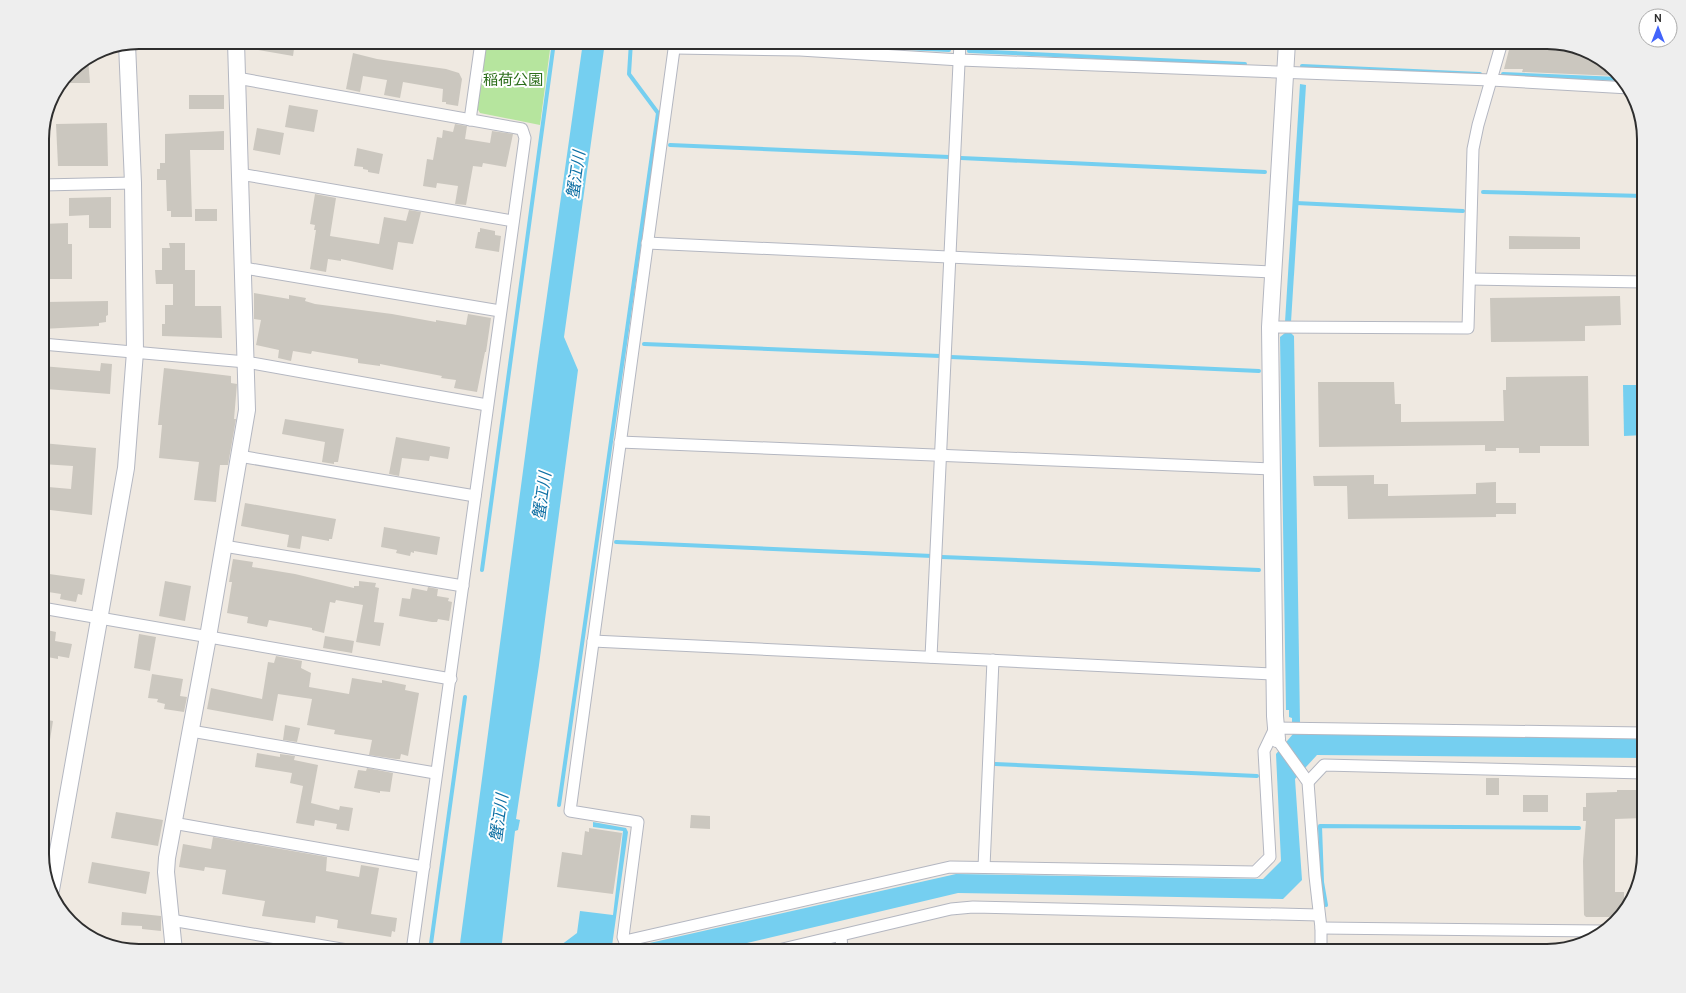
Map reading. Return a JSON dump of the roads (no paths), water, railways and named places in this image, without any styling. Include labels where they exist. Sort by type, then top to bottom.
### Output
[{"type":"street","points":[[173,944],[166,872],[173,823],[208,637],[247,410],[244,268],[236,49]]},
{"type":"street","points":[[470,120],[480,49]]},
{"type":"street","points":[[626,944],[623,937],[638,822],[570,811],[674,49]]},
{"type":"street","points":[[775,49],[960,60],[1491,80],[1621,88]]},
{"type":"street","points":[[931,657],[960,49]]},
{"type":"street","points":[[1287,49],[1270,327],[1276,733],[1307,780],[1321,928],[1321,944]]},
{"type":"street","points":[[1270,327],[1468,328],[1473,149],[1478,125],[1500,49]]},
{"type":"street","points":[[53,880],[101,617],[126,468],[135,352],[133,183],[126,50]]},
{"type":"street","points":[[237,78],[522,129],[525,138],[487,405],[451,680],[435,773],[413,944]]},
{"type":"street","points":[[240,174],[513,221]]},
{"type":"street","points":[[49,185],[133,183]]},
{"type":"street","points":[[647,243],[1274,272]]},
{"type":"street","points":[[244,268],[500,311]]},
{"type":"street","points":[[1470,279],[1637,282]]},
{"type":"street","points":[[49,345],[246,362],[487,405]]},
{"type":"street","points":[[620,442],[1273,469]]},
{"type":"street","points":[[239,456],[475,496]]},
{"type":"street","points":[[224,546],[463,586]]},
{"type":"street","points":[[49,609],[101,617],[451,680]]},
{"type":"street","points":[[593,641],[1274,674]]},
{"type":"street","points":[[984,867],[993,660]]},
{"type":"street","points":[[191,731],[435,773]]},
{"type":"street","points":[[635,944],[950,867],[1255,872],[1270,857],[1264,751],[1276,733]]},
{"type":"street","points":[[1276,733],[1637,733]]},
{"type":"street","points":[[1307,780],[1324,765],[1637,773]]},
{"type":"street","points":[[173,823],[424,867]]},
{"type":"street","points":[[805,944],[951,909],[973,907],[1319,915]]},
{"type":"street","points":[[171,920],[312,944]]},
{"type":"street","points":[[1321,928],[1594,931]]},
{"type":"street","points":[[841,936],[842,944]]},
{"type":"water","name":"蟹江川","points":[[582,49],[604,49],[564,337],[578,370],[539,665],[516,819],[520,820],[518,830],[515,831],[502,944],[460,944],[537,366]]},
{"type":"water","points":[[1300,84],[1306,85],[1291,322],[1285,322]]},
{"type":"water","points":[[1285,333],[1291,333],[1294,336],[1300,723],[1292,723],[1292,718],[1289,717],[1289,710],[1286,710],[1280,337]]},
{"type":"water","points":[[1623,385],[1637,385],[1637,435],[1624,436]]},
{"type":"water","points":[[1293,734],[1637,738],[1637,758],[1317,755],[1295,779],[1302,880],[1283,899],[958,893],[743,944],[645,944],[956,874],[1263,879],[1281,861],[1276,754]]},
{"type":"water","points":[[593,822],[626,828],[628,832],[612,944],[562,944],[577,933],[580,911],[613,915],[623,831],[593,827]]},
{"type":"waterway","points":[[482,570],[553,49]]},
{"type":"waterway","points":[[559,805],[658,113],[629,74],[631,49]]},
{"type":"waterway","points":[[927,49],[949,50]]},
{"type":"waterway","points":[[969,51],[1245,64]]},
{"type":"waterway","points":[[1302,66],[1480,74]]},
{"type":"waterway","points":[[1503,74],[1614,79]]},
{"type":"waterway","points":[[670,145],[949,157]]},
{"type":"waterway","points":[[961,158],[1265,172]]},
{"type":"waterway","points":[[1483,192],[1637,196]]},
{"type":"waterway","points":[[1296,203],[1463,211]]},
{"type":"waterway","points":[[644,344],[940,356]]},
{"type":"waterway","points":[[951,357],[1259,371]]},
{"type":"waterway","points":[[616,542],[932,556]]},
{"type":"waterway","points":[[942,557],[1259,570]]},
{"type":"waterway","points":[[431,944],[465,697]]},
{"type":"waterway","points":[[995,764],[1257,776]]},
{"type":"waterway","points":[[1326,905],[1322,882],[1320,826],[1579,828]]},
{"type":"park label","name":"稲荷公園","points":[[513,80]]}]
